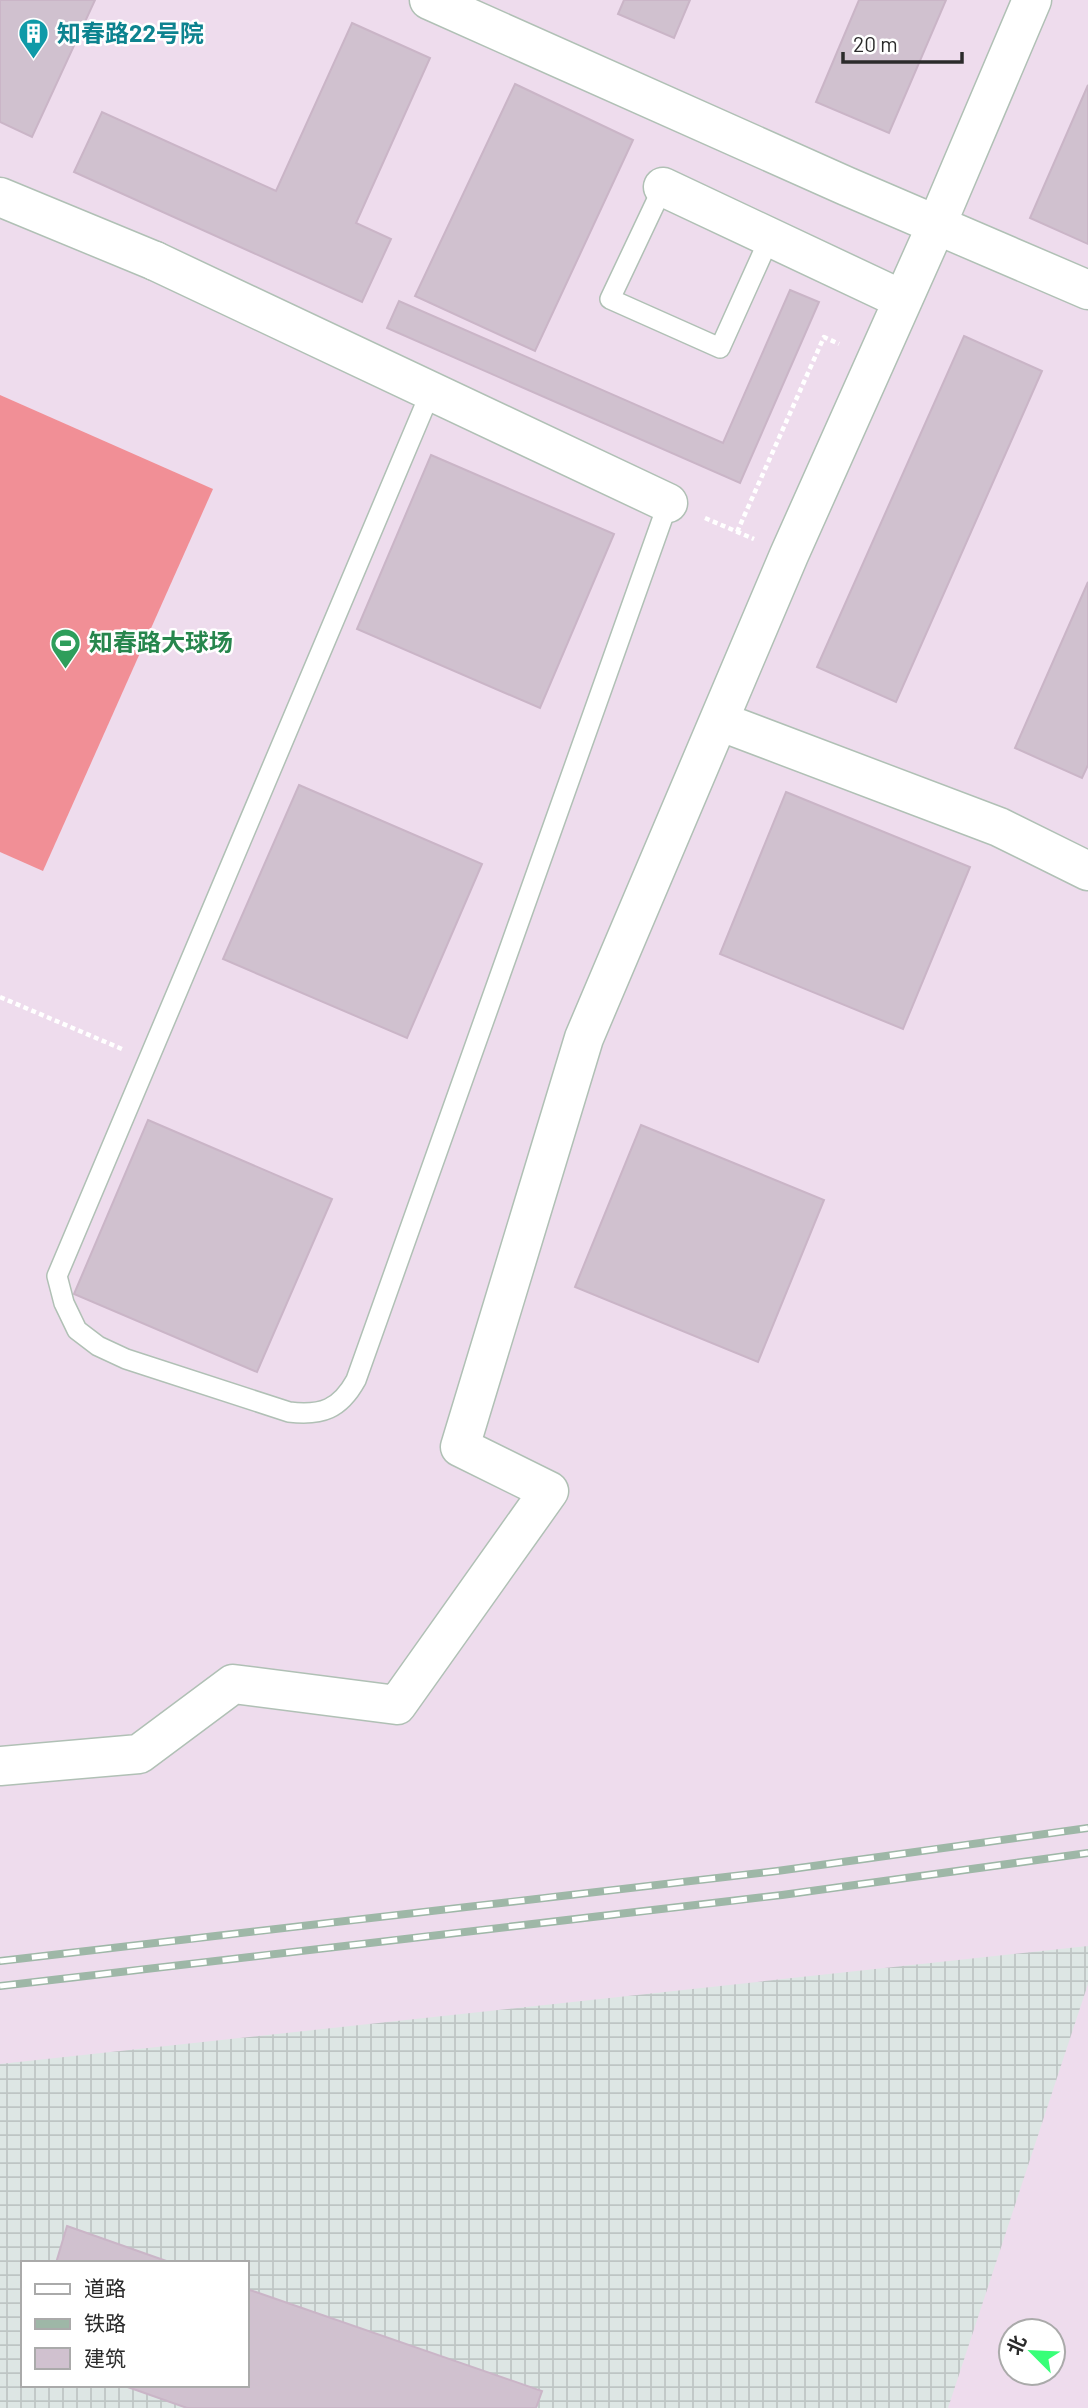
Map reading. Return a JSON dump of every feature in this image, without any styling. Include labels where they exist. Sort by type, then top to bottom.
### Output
[{"type":"street","points":[[429,0],[936,226],[1088,290]]},
{"type":"street","points":[[0,1766],[139,1754],[233,1684],[397,1705],[549,1491],[460,1447],[584,1038],[789,555],[936,226],[1032,0]]},
{"type":"street","points":[[663,187],[903,300]]},
{"type":"street","points":[[0,197],[155,261],[668,503]]},
{"type":"street","points":[[719,720],[999,827],[1088,871]]},
{"type":"lane","points":[[663,187],[610,299],[720,348],[770,237]]},
{"type":"lane","points":[[431,391],[57,1276],[64,1303],[77,1330],[98,1346],[125,1359],[289,1412],[307,1414],[330,1409],[346,1398],[356,1380],[668,503]]},
{"type":"path","points":[[737,532],[824,337],[876,360]]},
{"type":"path","points":[[668,503],[789,555]]},
{"type":"path","points":[[0,997],[148,1060]]},
{"type":"shaded area","name":"知春路大球场","points":[[0,395],[213,489],[43,871],[0,852]]},
{"type":"shaded area","points":[[1088,1946],[1088,1984],[948,2408],[0,2408],[0,2064]]},
{"type":"building","name":"知春路22号院","points":[[0,0],[95,0],[32,137],[0,122]]},
{"type":"building","points":[[624,0],[690,0],[674,38],[618,14]]},
{"type":"building","points":[[859,0],[946,0],[889,133],[816,102]]},
{"type":"building","points":[[352,23],[430,58],[356,223],[391,239],[362,302],[74,172],[102,112],[276,191]]},
{"type":"building","points":[[515,84],[633,140],[535,351],[415,296]]},
{"type":"building","points":[[1088,85],[1088,244],[1030,218]]},
{"type":"building","points":[[790,290],[819,302],[740,483],[387,328],[399,301],[723,443]]},
{"type":"building","points":[[964,336],[1042,371],[896,702],[817,667]]},
{"type":"building","points":[[431,455],[614,534],[540,708],[357,629]]},
{"type":"building","points":[[1088,582],[1088,765],[1082,778],[1015,748]]},
{"type":"building","points":[[299,785],[482,864],[407,1038],[223,959]]},
{"type":"building","points":[[786,792],[970,867],[903,1029],[720,954]]},
{"type":"building","points":[[148,1120],[332,1199],[257,1372],[74,1294]]},
{"type":"building","points":[[641,1125],[824,1200],[758,1362],[575,1287]]},
{"type":"building","points":[[67,2226],[166,2261],[57,2261]]},
{"type":"building","points":[[248,2289],[542,2391],[536,2408],[187,2408],[128,2387],[248,2387]]},
{"type":"railway","points":[[0,1961],[777,1871],[1088,1828]]},
{"type":"railway","points":[[0,1986],[782,1895],[1088,1853]]},
{"type":"place","name":"知春路22号院","points":[[34,61]]},
{"type":"place","name":"知春路大球场","points":[[66,670]]}]
